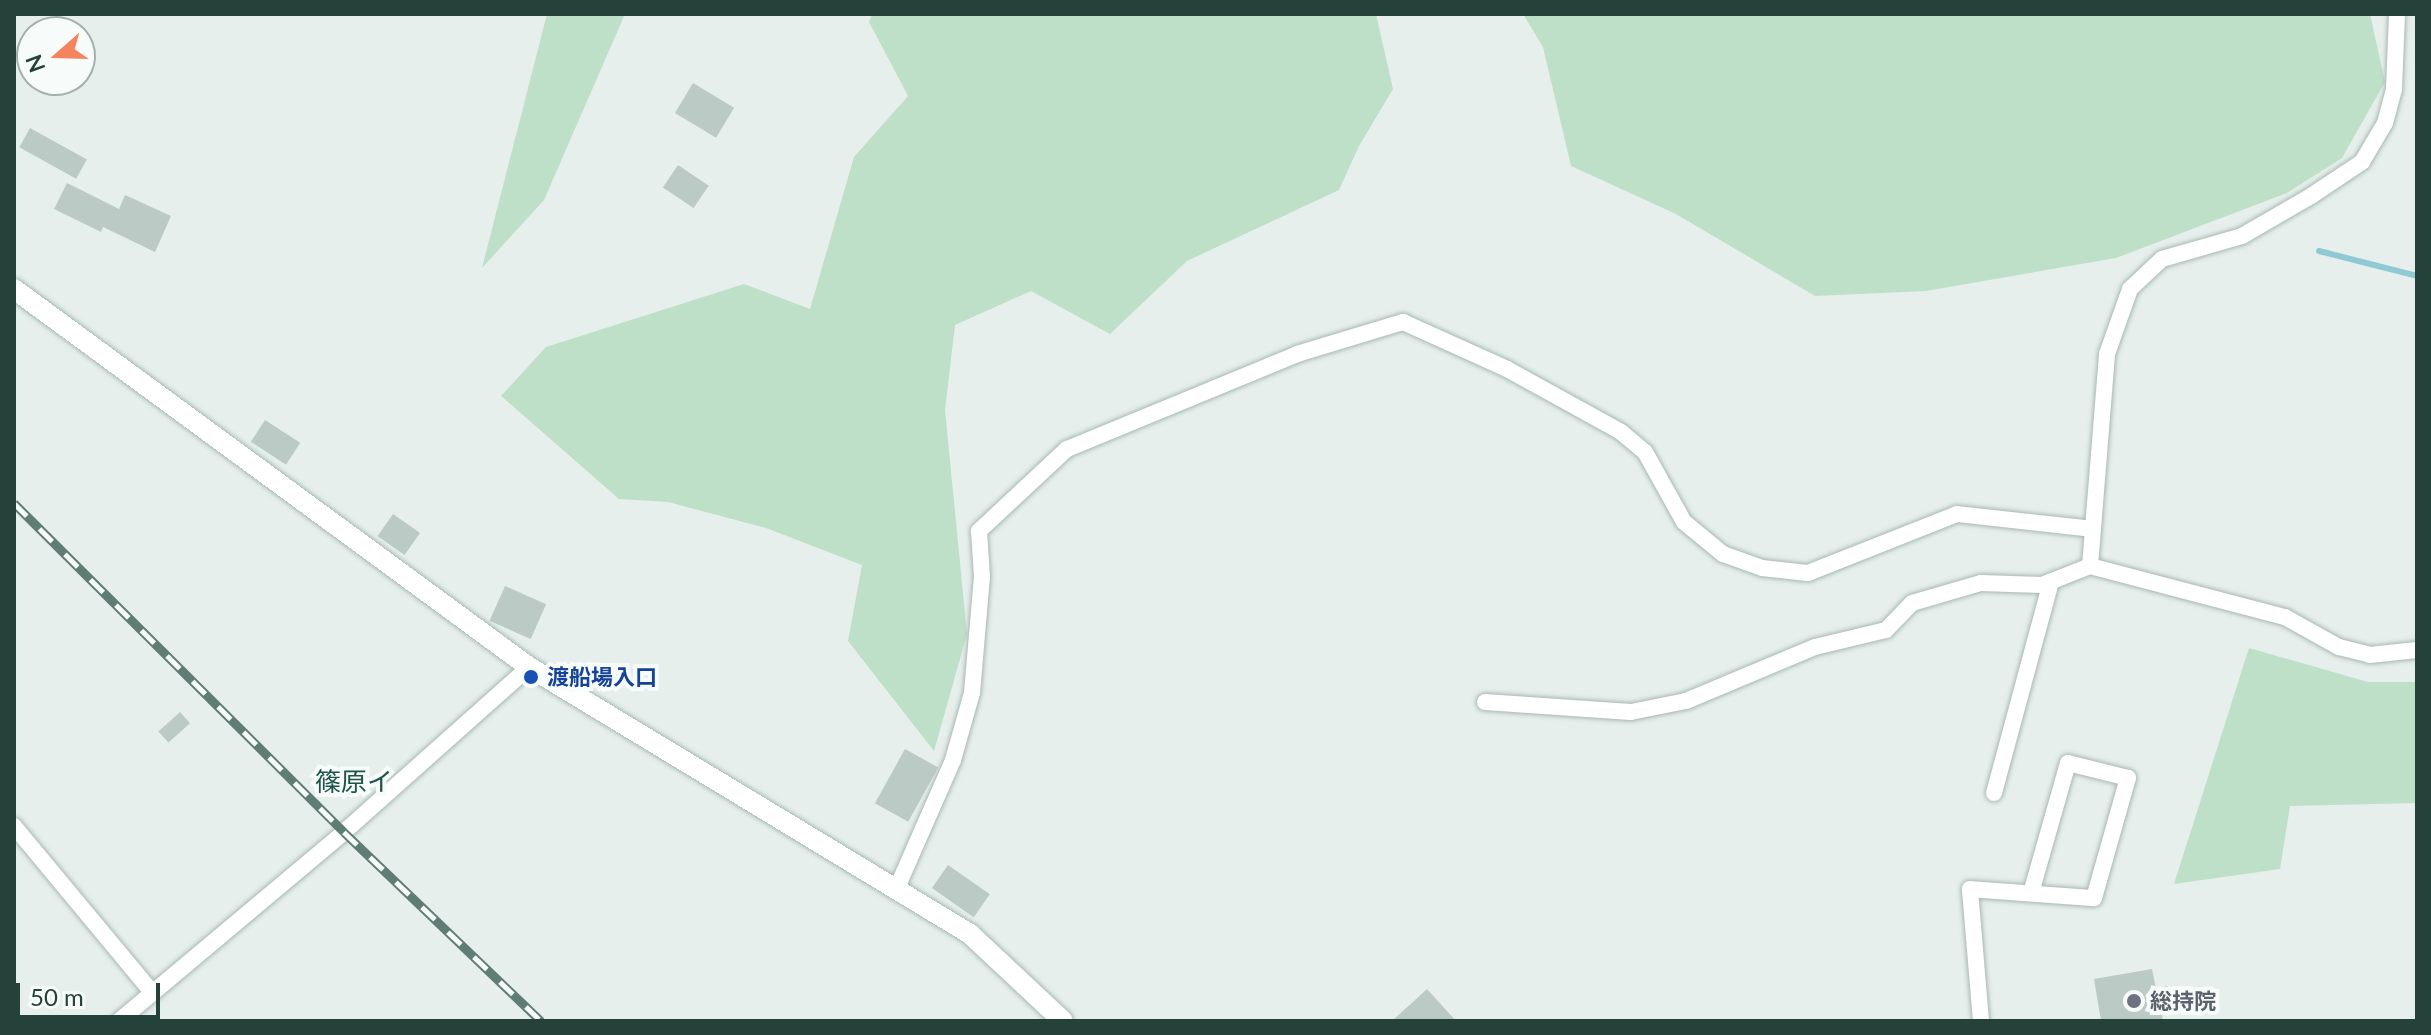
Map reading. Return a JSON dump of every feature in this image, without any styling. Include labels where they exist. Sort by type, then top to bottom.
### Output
[{"type":"street","points":[[2090,566],[2107,354],[2130,289],[2162,259],[2242,236],[2362,162],[2385,123],[2394,89],[2397,14]]},
{"type":"street","points":[[14,289],[529,667],[970,934],[1063,1021]]},
{"type":"street","points":[[896,890],[953,760],[972,693],[982,577],[979,531],[1067,449],[1297,354],[1403,322],[1507,369],[1621,432],[1645,452],[1684,522],[1723,554],[1762,568],[1808,573],[1957,514],[2092,529]]},
{"type":"street","points":[[1485,702],[1631,712],[1686,701],[1815,647],[1886,630],[1912,603],[1981,583],[2042,585],[2090,566],[2285,617],[2339,647],[2370,655],[2417,650]]},
{"type":"street","points":[[1994,793],[2051,582]]},
{"type":"street","points":[[119,1021],[344,832],[529,667]]},
{"type":"street","points":[[1981,1021],[1970,889],[2094,898],[2128,778],[2068,763],[2031,893]]},
{"type":"street","points":[[14,826],[152,992]]},
{"type":"green space","points":[[547,14],[625,14],[544,200],[482,268]]},
{"type":"green space","points":[[872,14],[1376,14],[1393,89],[1359,146],[1339,190],[1187,261],[1110,334],[1031,291],[955,325],[945,410],[967,634],[934,751],[848,641],[862,565],[766,528],[668,502],[619,499],[501,396],[546,347],[744,284],[810,309],[854,157],[908,96],[869,22]]},
{"type":"green space","points":[[1523,14],[2370,14],[2385,82],[2342,158],[2287,193],[2116,258],[1926,291],[1815,296],[1676,214],[1571,166],[1543,47]]},
{"type":"green space","points":[[2249,648],[2368,682],[2417,682],[2417,803],[2290,806],[2280,869],[2174,884]]},
{"type":"building","points":[[693,83],[734,108],[716,138],[675,113]]},
{"type":"building","points":[[30,128],[87,160],[76,179],[19,147]]},
{"type":"building","points":[[678,165],[709,186],[694,208],[663,187]]},
{"type":"building","points":[[67,183],[119,209],[125,195],[171,216],[155,252],[103,227],[101,232],[54,209]]},
{"type":"building","points":[[265,420],[300,443],[286,465],[251,442]]},
{"type":"building","points":[[393,514],[420,533],[405,555],[378,536]]},
{"type":"building","points":[[505,586],[546,604],[531,639],[490,621]]},
{"type":"building","points":[[180,712],[190,723],[168,743],[158,731]]},
{"type":"building","points":[[905,749],[938,767],[908,822],[875,803]]},
{"type":"building","points":[[948,865],[990,894],[974,917],[932,888]]},
{"type":"building","name":"総持院","points":[[2152,969],[2156,989],[2168,986],[2173,1013],[2162,1015],[2163,1021],[2101,1021],[2094,979]]},
{"type":"building","points":[[1427,989],[1456,1021],[1392,1021]]},
{"type":"waterway","points":[[2319,251],[2417,276]]},
{"type":"railway","points":[[14,503],[344,832],[541,1021]]},
{"type":"place","name":"渡船場入口","points":[[531,677]]},
{"type":"place","name":"総持院","points":[[2134,1001]]},
{"type":"district","name":"篠原イ","points":[[354,782]]}]
